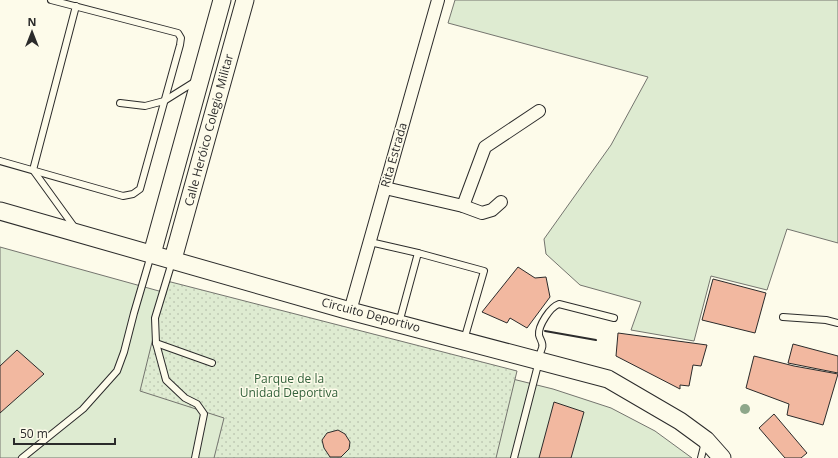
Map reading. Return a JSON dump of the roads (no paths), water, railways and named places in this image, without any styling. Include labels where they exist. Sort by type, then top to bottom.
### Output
[{"type":"main road","name":"Calle Heróico Colegio Militar","points":[[152,254],[222,0]]},
{"type":"main road","name":"Calle Heróico Colegio Militar","points":[[173,259],[245,0]]},
{"type":"main road","points":[[184,137],[205,144]]},
{"type":"main road","name":"Circuito Deportivo","points":[[0,211],[173,259],[350,311],[608,379],[680,421],[706,440],[722,458]]},
{"type":"street","name":"Rita Estrada","points":[[350,311],[438,0]]},
{"type":"street","points":[[463,206],[485,147],[539,111]]},
{"type":"street","points":[[385,188],[463,206],[482,214],[492,210],[501,202]]},
{"type":"lane","points":[[0,161],[123,196],[133,194],[140,190],[181,38],[178,33],[51,0]]},
{"type":"lane","points":[[76,6],[34,170],[79,233]]},
{"type":"lane","points":[[120,103],[145,106],[164,101],[201,78]]},
{"type":"lane","points":[[370,242],[484,271],[464,340]]},
{"type":"lane","points":[[399,323],[418,253]]},
{"type":"lane","points":[[22,458],[83,409],[117,371],[124,352],[152,254]]},
{"type":"lane","points":[[173,259],[155,318],[156,344],[166,380],[185,398],[197,404],[204,414],[195,458]]},
{"type":"lane","points":[[514,458],[542,349],[543,344],[539,335],[543,321],[554,306],[558,304],[614,318]]},
{"type":"lane","points":[[783,317],[826,320],[838,323]]},
{"type":"lane","points":[[156,344],[212,363]]},
{"type":"lane","points":[[701,458],[706,440]]},
{"type":"park label","name":"Parque de la Unidad Deportiva","points":[[289,386]]}]
